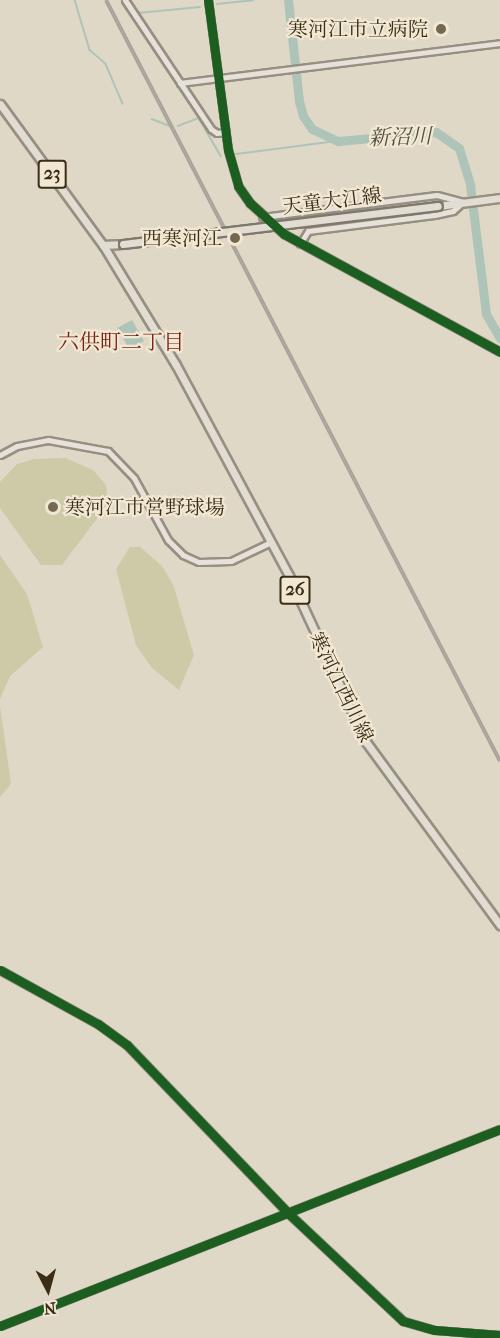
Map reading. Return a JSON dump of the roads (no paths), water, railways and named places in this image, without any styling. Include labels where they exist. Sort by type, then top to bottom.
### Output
[{"type":"main road","name":"23","points":[[0,104],[104,245]]},
{"type":"main road","name":"天童大江線","points":[[104,245],[500,198]]},
{"type":"main road","name":"寒河江西川線","points":[[104,245],[176,365],[271,542],[366,742],[500,925]]},
{"type":"street","points":[[125,0],[211,129],[217,133],[226,132]]},
{"type":"street","points":[[208,0],[226,132],[238,186],[262,217],[300,244],[500,352]]},
{"type":"street","points":[[180,83],[301,70],[500,43]]},
{"type":"street","points":[[262,217],[437,195],[465,202]]},
{"type":"street","points":[[300,244],[308,231],[434,215],[453,211],[465,202]]},
{"type":"street","points":[[0,455],[17,446],[48,441],[108,451],[130,472],[168,540],[183,555],[199,562],[231,561],[271,542]]},
{"type":"street","points":[[0,970],[98,1024],[127,1045],[288,1213],[403,1321],[435,1330],[500,1335]]},
{"type":"street","points":[[0,1326],[500,1129]]},
{"type":"waterway","points":[[75,0],[90,50],[106,64],[123,104]]},
{"type":"waterway","points":[[217,4],[253,0]]},
{"type":"waterway","name":"新沼川","points":[[288,0],[299,101],[303,116],[312,129],[338,141],[436,132],[459,148],[470,185],[486,314],[500,338]]},
{"type":"waterway","points":[[131,2],[138,13],[200,7]]},
{"type":"waterway","points":[[178,126],[199,118],[221,156]]},
{"type":"waterway","points":[[152,119],[170,126]]},
{"type":"waterway","points":[[236,154],[338,141]]},
{"type":"railway","points":[[106,0],[500,761]]},
{"type":"place","name":"寒河江市立病院","points":[[441,29]]},
{"type":"place","name":"西寒河江","points":[[235,238]]},
{"type":"place","name":"寒河江市営野球場","points":[[53,507]]},
{"type":"district","name":"六供町二丁目","points":[[121,342]]}]
